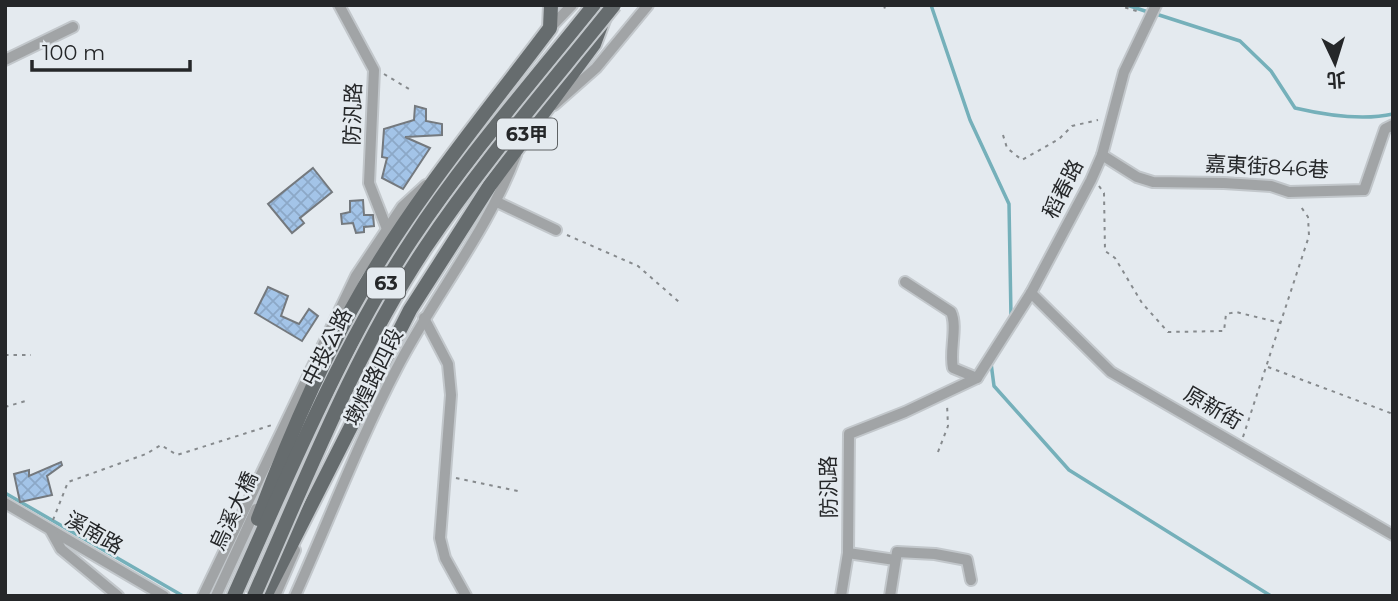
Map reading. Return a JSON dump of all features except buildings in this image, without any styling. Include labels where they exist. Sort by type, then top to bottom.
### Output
[{"type":"main road","points":[[550,28],[551,5]]},
{"type":"main road","name":"中投公路","points":[[234,596],[348,351],[412,240],[464,167],[594,5]]},
{"type":"main road","name":"63甲","points":[[333,463],[379,366],[410,310],[520,144],[594,44],[604,23],[603,5]]},
{"type":"main road","name":"中投公路","points":[[254,596],[363,358],[425,249],[477,177],[614,5]]},
{"type":"main road","name":"63甲","points":[[287,443],[333,343],[366,284],[453,159],[550,28]]},
{"type":"main road","points":[[225,596],[250,542],[287,443]]},
{"type":"main road","points":[[265,596],[333,463]]},
{"type":"street","name":"防汎路","points":[[339,5],[374,70],[369,183],[387,229]]},
{"type":"street","points":[[550,28],[572,5]]},
{"type":"street","points":[[538,119],[596,68],[648,5]]},
{"type":"street","name":"稻春路","points":[[977,378],[1031,293],[1091,180],[1102,155],[1124,72],[1154,10]]},
{"type":"street","points":[[5,60],[73,27]]},
{"type":"street","name":"嘉東街846巷","points":[[1102,155],[1137,177],[1153,182],[1271,186],[1289,192],[1364,190],[1385,129],[1393,125]]},
{"type":"street","name":"墩煌路四段","points":[[295,596],[396,369],[497,202],[520,144]]},
{"type":"street","points":[[204,596],[356,276],[402,207],[453,159]]},
{"type":"street","points":[[497,202],[556,230]]},
{"type":"street","points":[[905,282],[951,312],[953,368],[977,378]]},
{"type":"street","name":"原新街","points":[[1031,293],[1111,372],[1393,535]]},
{"type":"street","points":[[425,318],[448,364],[451,395],[440,538],[445,558],[466,596]]},
{"type":"street","name":"防汎路","points":[[841,596],[848,553],[849,434],[977,378]]},
{"type":"street","name":"烏溪大橋","points":[[216,596],[287,443]]},
{"type":"street","points":[[275,596],[333,463]]},
{"type":"street","name":"溪南路","points":[[5,503],[164,596]]},
{"type":"street","points":[[50,529],[61,549],[118,596]]},
{"type":"street","points":[[890,596],[897,552],[934,554],[967,560],[971,580]]},
{"type":"street","points":[[848,553],[895,560]]},
{"type":"path","points":[[884,5],[886,13]]},
{"type":"path","points":[[1117,5],[1154,10]]},
{"type":"path","points":[[374,70],[409,89]]},
{"type":"path","points":[[1003,135],[1007,148],[1022,160],[1059,139],[1072,126],[1112,117]]},
{"type":"path","points":[[1091,180],[1101,187],[1104,193],[1105,251],[1115,258],[1142,303],[1168,331],[1223,331],[1226,314],[1236,313],[1282,323]]},
{"type":"path","points":[[1240,445],[1309,236],[1308,216],[1289,192]]},
{"type":"path","points":[[556,230],[638,266],[680,302]]},
{"type":"path","points":[[5,355],[31,355]]},
{"type":"path","points":[[1267,367],[1393,414]]},
{"type":"path","points":[[938,452],[948,426],[946,392]]},
{"type":"path","points":[[5,407],[29,400]]},
{"type":"path","points":[[50,529],[68,482],[146,454],[161,445],[177,455],[265,425],[284,424]]},
{"type":"path","points":[[445,476],[522,492]]},
{"type":"waterway","points":[[931,5],[970,120],[1009,204],[1011,317]]},
{"type":"waterway","points":[[1127,5],[1148,12]]},
{"type":"waterway","points":[[1156,14],[1240,41],[1271,71],[1295,108],[1344,116],[1393,114]]},
{"type":"waterway","points":[[991,363],[994,386],[1069,470],[1271,596]]},
{"type":"waterway","points":[[5,493],[183,596]]}]
